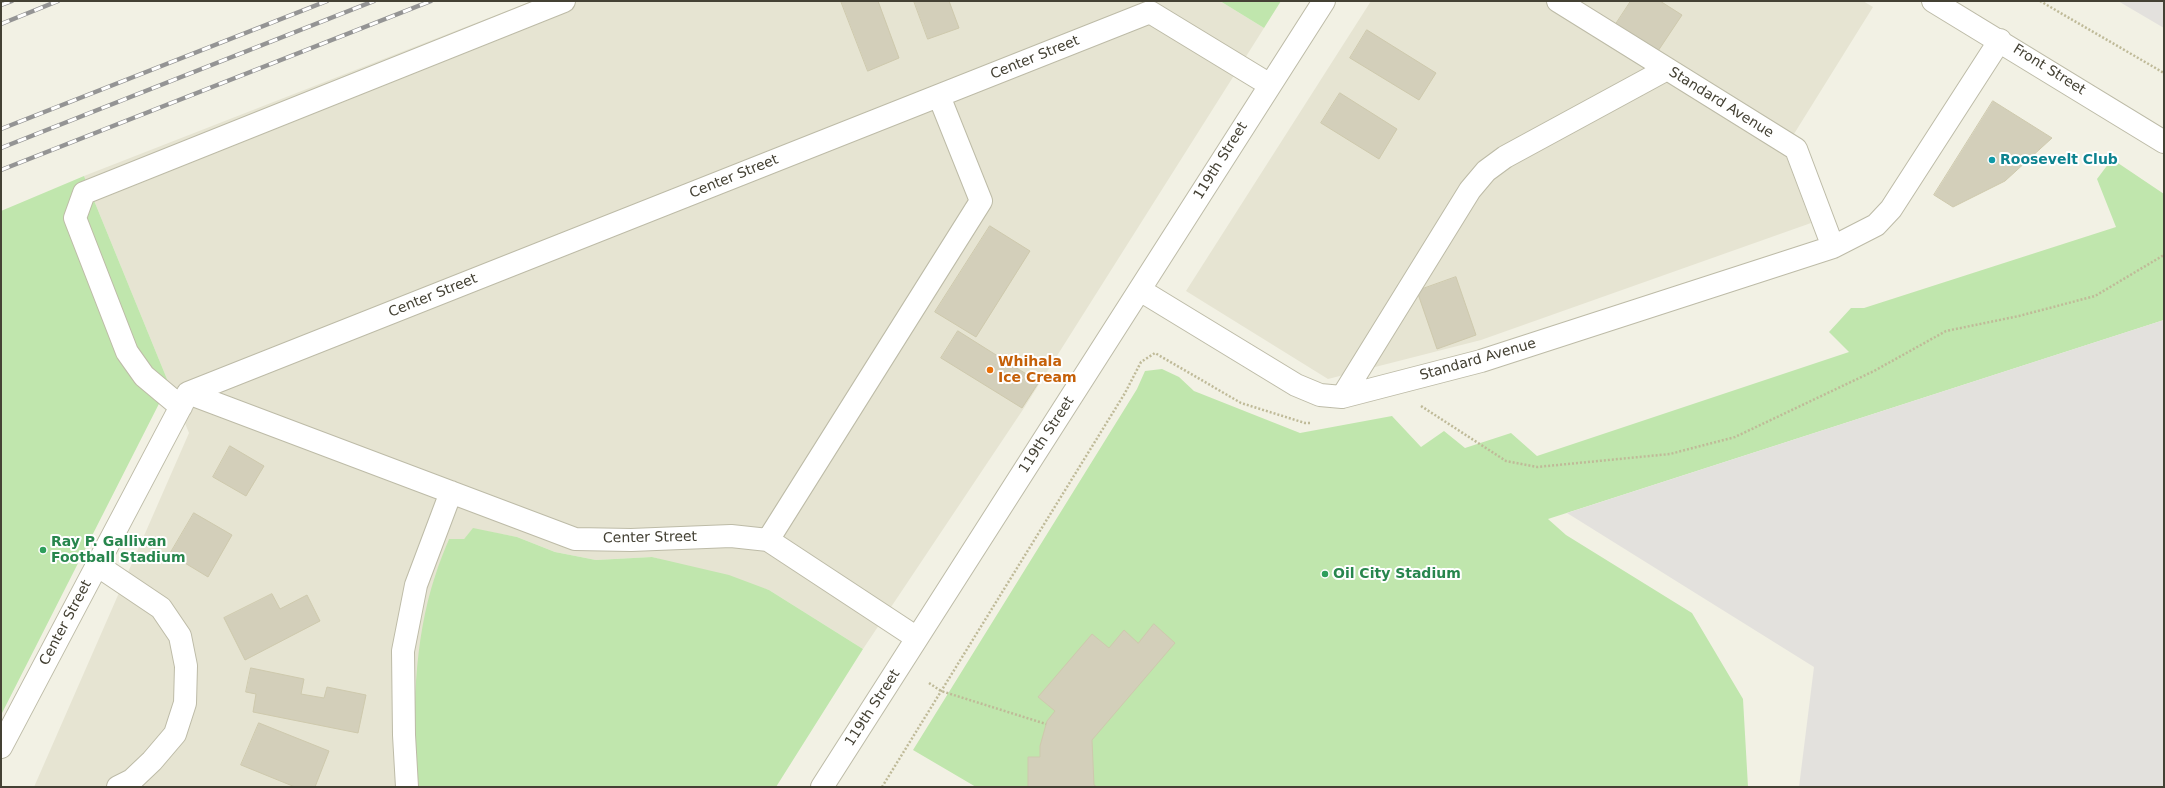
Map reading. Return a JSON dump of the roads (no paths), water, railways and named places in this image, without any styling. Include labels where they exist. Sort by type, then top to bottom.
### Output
[{"type":"street","points":[[184,400],[144,376],[127,352],[75,218],[84,193],[564,1]]},
{"type":"street","name":"119th Street","points":[[822,787],[1324,1]]},
{"type":"street","name":"Standard Avenue","points":[[1558,1],[1796,149],[1832,247]]},
{"type":"street","name":"Front Street","points":[[1933,1],[2000,40],[2164,142]]},
{"type":"street","name":"Center Street","points":[[1,747],[184,400],[938,96],[1151,7],[1270,85]]},
{"type":"street","name":"Standard Avenue","points":[[1140,290],[1296,385],[1320,395],[1342,397],[1477,362],[1832,247],[1876,225],[1891,209],[2000,40]]},
{"type":"street","points":[[1342,397],[1470,190],[1486,171],[1505,158],[1667,69]]},
{"type":"street","points":[[768,540],[981,201],[938,96]]},
{"type":"street","name":"Center Street","points":[[184,400],[451,492],[575,539],[631,540],[731,536],[768,540],[917,638]]},
{"type":"street","points":[[407,787],[404,735],[403,651],[416,585],[451,492]]},
{"type":"street","points":[[97,564],[161,608],[180,636],[186,666],[185,703],[175,734],[152,761],[132,780],[118,787]]},
{"type":"railway","points":[[1,5],[12,1]]},
{"type":"railway","points":[[1,24],[58,1]]},
{"type":"railway","points":[[1,129],[327,1]]},
{"type":"railway","points":[[1,148],[374,1]]},
{"type":"railway","points":[[1,170],[431,1]]},
{"type":"place","name":"Roosevelt Club","points":[[1992,160]]},
{"type":"place","name":"Whihala Ice Cream","points":[[990,370]]},
{"type":"place","name":"Ray P. Gallivan Football Stadium","points":[[43,550]]},
{"type":"place","name":"Oil City Stadium","points":[[1325,574]]}]
